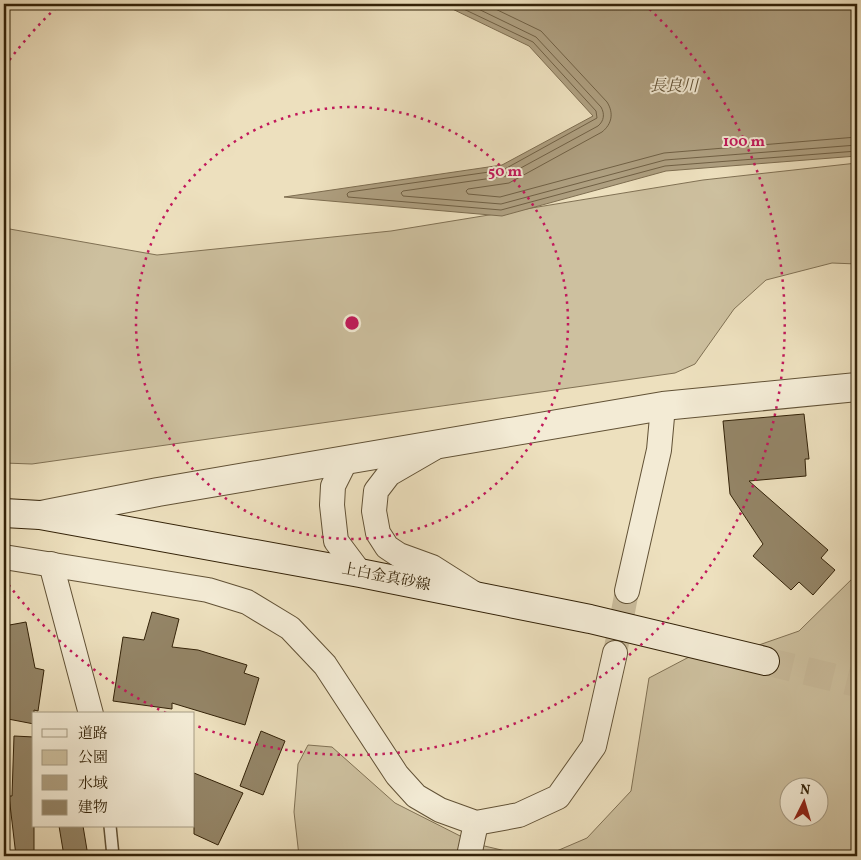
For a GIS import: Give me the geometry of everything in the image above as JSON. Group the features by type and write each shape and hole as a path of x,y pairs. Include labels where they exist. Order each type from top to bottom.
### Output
{"street":[{"path":"40,515 158,492 663,406 857,387"},
{"path":"627,591 659,450 663,406"},
{"path":"440,444 389,474 376,491 374,511 378,533 387,547 393,551 432,567 478,597"},
{"path":"346,460 333,486 332,504 336,541 360,573"},
{"name":"上白金真砂線","path":"4,513 40,515 360,573 590,619 765,661"},
{"path":"4,557 208,590 247,602 290,628 325,666 397,775 416,796 440,810 476,823 519,815 558,797 594,746 615,653"},
{"path":"51,564 90,712"},
{"path":"469,856 476,823"}],"lane":[{"path":"110,828 113,856"}],"green space":[{"path":"857,163 857,264 832,263 766,280 734,309 695,364 675,373 32,464 4,463 4,228 157,255 391,231 703,180"},
{"path":"857,574 857,856 545,856 587,838 631,791 649,678 689,657 736,653 799,631"},
{"path":"308,745 332,747 395,803 476,844 527,856 299,856 294,812 298,764"}],"water":[{"name":"長良川","path":"442,4 857,4 857,156 666,171 502,216 284,197 502,165 593,116 529,46"}],"building":[{"path":"804,414 809,459 805,459 806,476 749,481 828,550 821,558 835,570 813,595 799,582 791,590 753,556 763,544 730,494 723,421"},
{"path":"152,612 179,619 172,647 198,650 247,665 244,673 259,678 245,725 172,703 172,709 113,701 123,637 144,640"},
{"path":"26,622 35,668 44,670 38,711 34,710 32,712 32,724 8,719 9,715 4,714 4,626"},
{"path":"261,731 285,741 263,795 240,786"},
{"path":"14,736 32,737 32,828 34,828 34,856 16,856 9,796 12,796"},
{"path":"195,773 243,793 218,845 194,834"},
{"path":"59,828 83,828 88,856 64,856"}],"tunnel":[{"path":"615,653 627,591"},
{"path":"765,661 857,683"}]}
